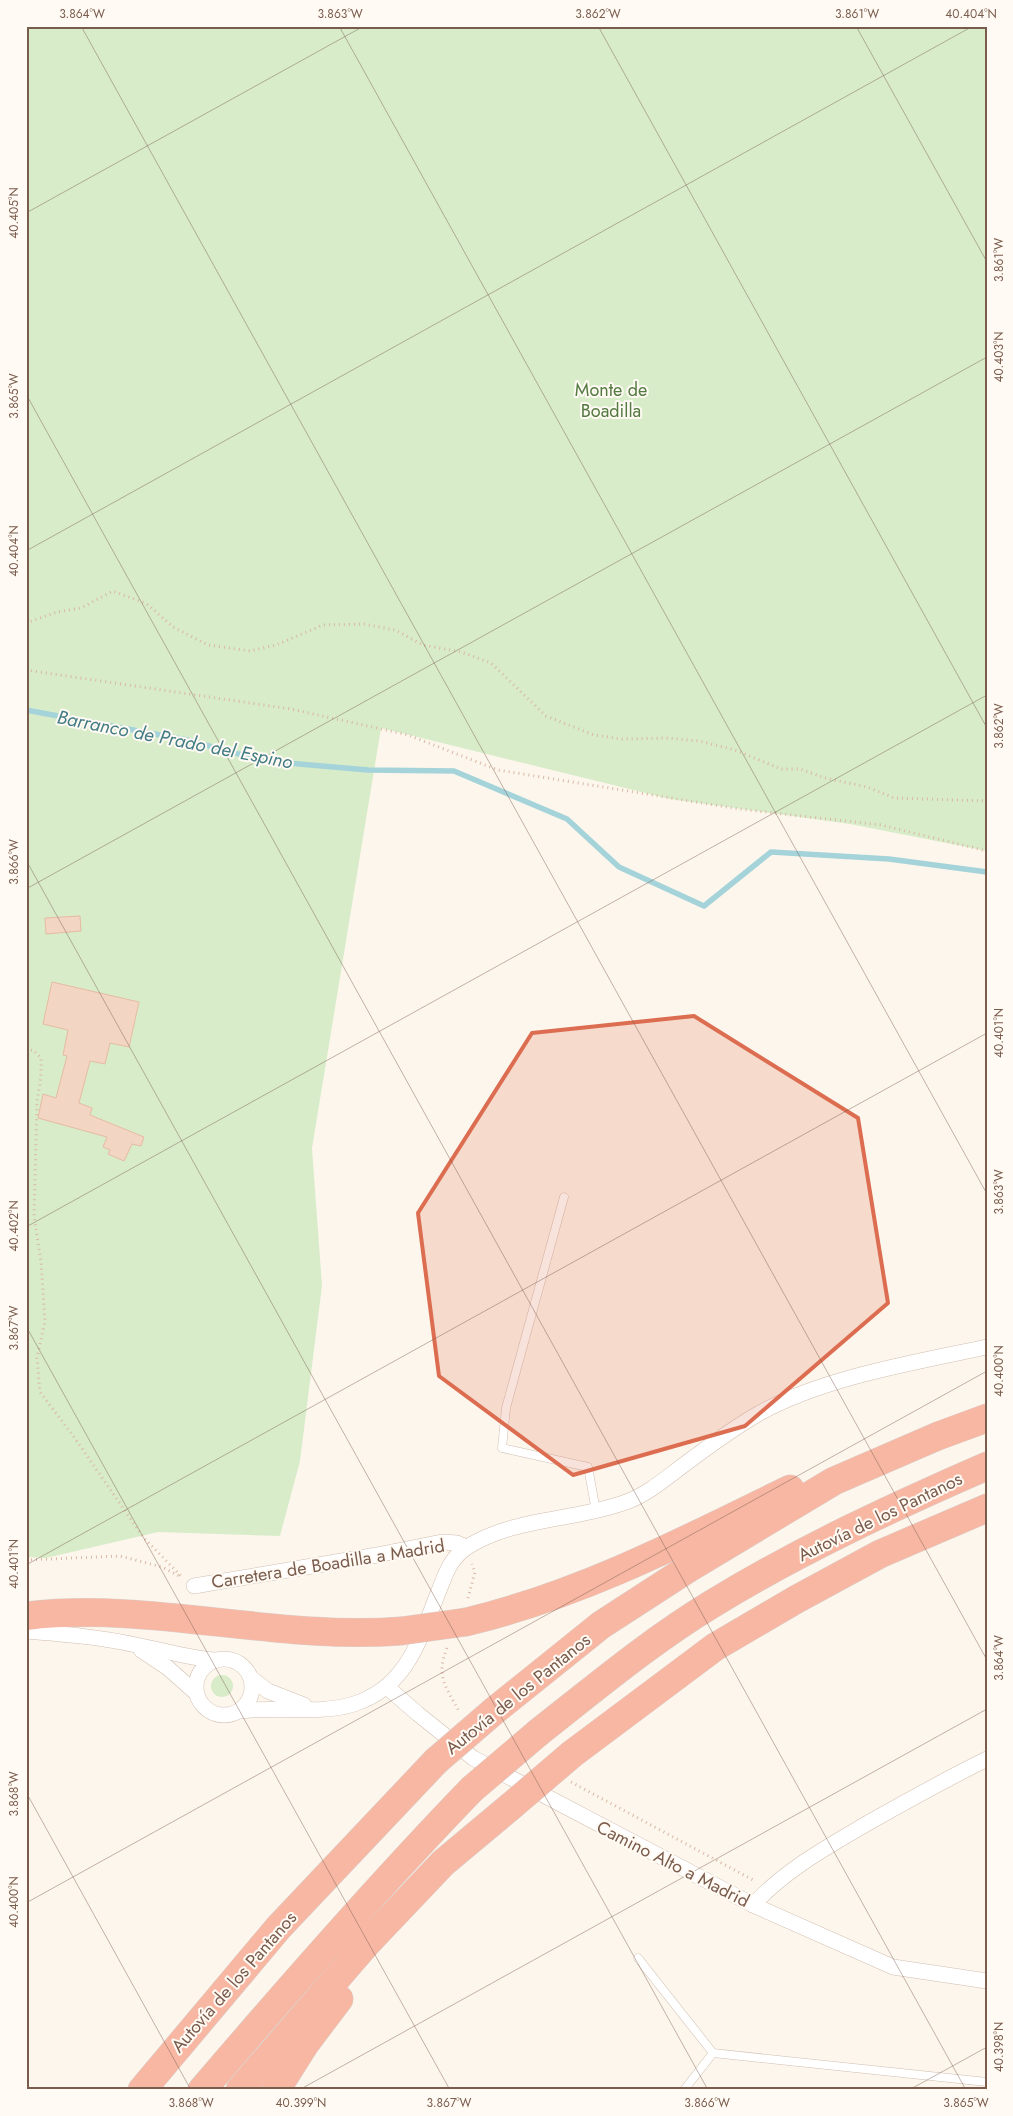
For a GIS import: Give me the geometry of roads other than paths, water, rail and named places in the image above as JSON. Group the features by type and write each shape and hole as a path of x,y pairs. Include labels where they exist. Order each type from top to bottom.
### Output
{"highway":[{"name":"Autovía de los Pantanos","path":"142,2090 279,1928 436,1761 494,1711 601,1625 690,1568 834,1481 938,1436 987,1418"},
{"name":"Autovía de los Pantanos","path":"202,2090 332,1938 395,1868 472,1789 538,1732 643,1651 712,1604 797,1556 902,1503 987,1466"},
{"path":"26,1616 76,1613 118,1614 338,1633 401,1630 466,1622 525,1606 555,1595 637,1561 792,1488 834,1481"},
{"path":"240,2090 381,1928 443,1863 572,1754 715,1647 797,1599 880,1554 979,1516"},
{"path":"276,2090 306,2044 346,1990 510,1807"}],"street":[{"name":"Carretera de Boadilla a Madrid","path":"194,1586 442,1542 457,1543 466,1547 489,1534 516,1526 596,1511 627,1502 647,1492 722,1436 760,1412 808,1392 858,1376 987,1347"},
{"path":"215,1660 208,1664 197,1676 196,1693 199,1702 213,1714 232,1715 240,1711 260,1708 336,1708 369,1698 387,1687 401,1674 413,1654 446,1569 455,1556 466,1547"},
{"path":"26,1631 87,1636 175,1654 215,1660 230,1659 247,1671 251,1678 250,1700 240,1711"},
{"path":"26,1635 49,1633"},
{"path":"126,1643 168,1668 196,1693"},
{"path":"251,1678 268,1691 289,1700 321,1708"},
{"name":"Camino Alto a Madrid","path":"387,1687 473,1758 753,1906 893,1967 987,1981"},
{"path":"753,1906 769,1888 786,1874 835,1842 934,1785 987,1759"}],"lane":[{"path":"564,1197 506,1408 502,1448 588,1467 596,1511"},
{"path":"638,1958 713,2053 987,2082"},
{"path":"684,2090 713,2053"}],"waterway":[{"name":"Barranco de Prado del Espino","path":"26,710 187,740 265,761 368,770 454,771 567,819 619,867 704,906 771,852 889,859 987,872"}],"park label":[{"name":"Monte de Boadilla","path":"611,400"}]}
